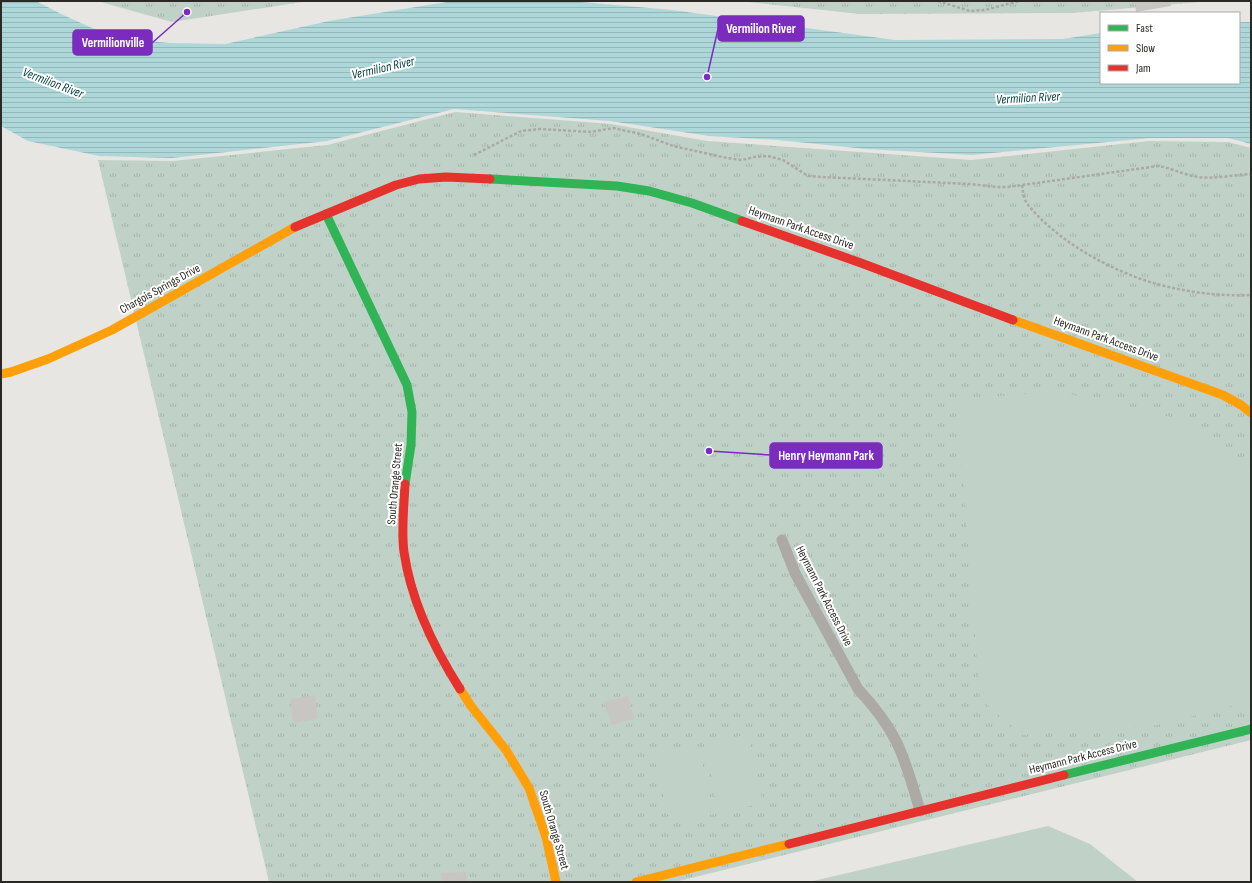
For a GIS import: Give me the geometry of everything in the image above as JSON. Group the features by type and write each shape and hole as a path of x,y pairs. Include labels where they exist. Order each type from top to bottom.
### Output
{"street":[{"name":"Heymann Park Access Drive","path":"326,214 396,185 419,180 446,177 617,186 649,191 692,203 854,260 992,312 1223,395 1241,405 1251,413"},
{"name":"Chargois Springs Drive","path":"1,374 48,359 112,330 289,230 326,214"},
{"name":"South Orange Street","path":"326,214 407,385 412,412 412,445 405,483 403,523 404,552 410,580 424,621 445,665 471,706 506,750 529,788 546,837 556,882"},
{"name":"Heymann Park Access Drive","path":"636,882 1251,729"}],"lane":[{"name":"Heymann Park Access Drive","path":"782,540 795,573 858,689 873,706 895,740 905,761 920,811"}],"path":[{"path":"938,1 970,11 985,10 1019,1"},
{"path":"472,156 521,131 529,129 591,132 613,128 641,134 673,146 727,158 742,160 768,156 783,160 808,176 970,184 996,188 1158,166 1198,177 1251,174"},
{"path":"1022,185 1026,200 1032,210 1046,224 1063,238 1118,269 1138,278 1178,289 1209,293 1251,295"}],"green space":[{"path":"97,1 309,1 172,22"},
{"path":"739,1 1212,1 1073,13 860,14"},
{"path":"455,112 611,124 707,141 971,160 1149,141 1228,142 1251,148 1251,740 675,882 269,882 98,160 173,161 327,145"},
{"path":"1055,391 1180,419 1251,480 1251,701 1158,725 1022,735 980,699 957,400"},
{"path":"748,734 763,803 719,813 704,744"},
{"path":"698,745 714,814 670,824 654,755"},
{"path":"1048,826 1090,844 1138,882 809,882"}],"water":[{"path":"1,1 36,1 112,37 169,43 225,44 329,21 453,1 570,1 672,10 895,40 1063,39 1100,33 1100,84 1240,84 1240,22 1251,22 1251,144 1228,138 1150,138 972,155 866,149 778,140 709,136 610,121 454,109 327,141 172,158 99,156 28,141 1,126"}],"building":[{"path":"1135,1 1170,1 1171,6 1136,12"},
{"path":"315,695 318,719 293,723 290,699"},
{"path":"628,696 634,719 611,725 604,702"},
{"path":"466,872 467,882 442,882 441,873"}],"traffic: fast":[{"path":"490,179 617,186 649,191 692,203 742,221"},
{"path":"326,214 407,385 412,412 411,445 405,484"},
{"path":"1064,775 1251,729"}],"traffic: slow":[{"path":"1,374 48,359 112,330 295,227"},
{"path":"1013,320 1223,395 1241,405 1251,413"},
{"path":"460,689 471,706 506,750 529,788 546,837 556,882"},
{"path":"636,882 789,844"}],"traffic: jam":[{"path":"295,227 396,185 419,179 446,177 490,179"},
{"path":"742,221 861,263 1013,320"},
{"path":"405,484 403,544 407,570 425,624 441,657 460,689"},
{"path":"789,844 1064,775"}],"place":[{"name":"Vermilionville","path":"187,12"},
{"name":"Vermilion River","path":"707,77"},
{"name":"Henry Heymann Park","path":"709,451"}]}
